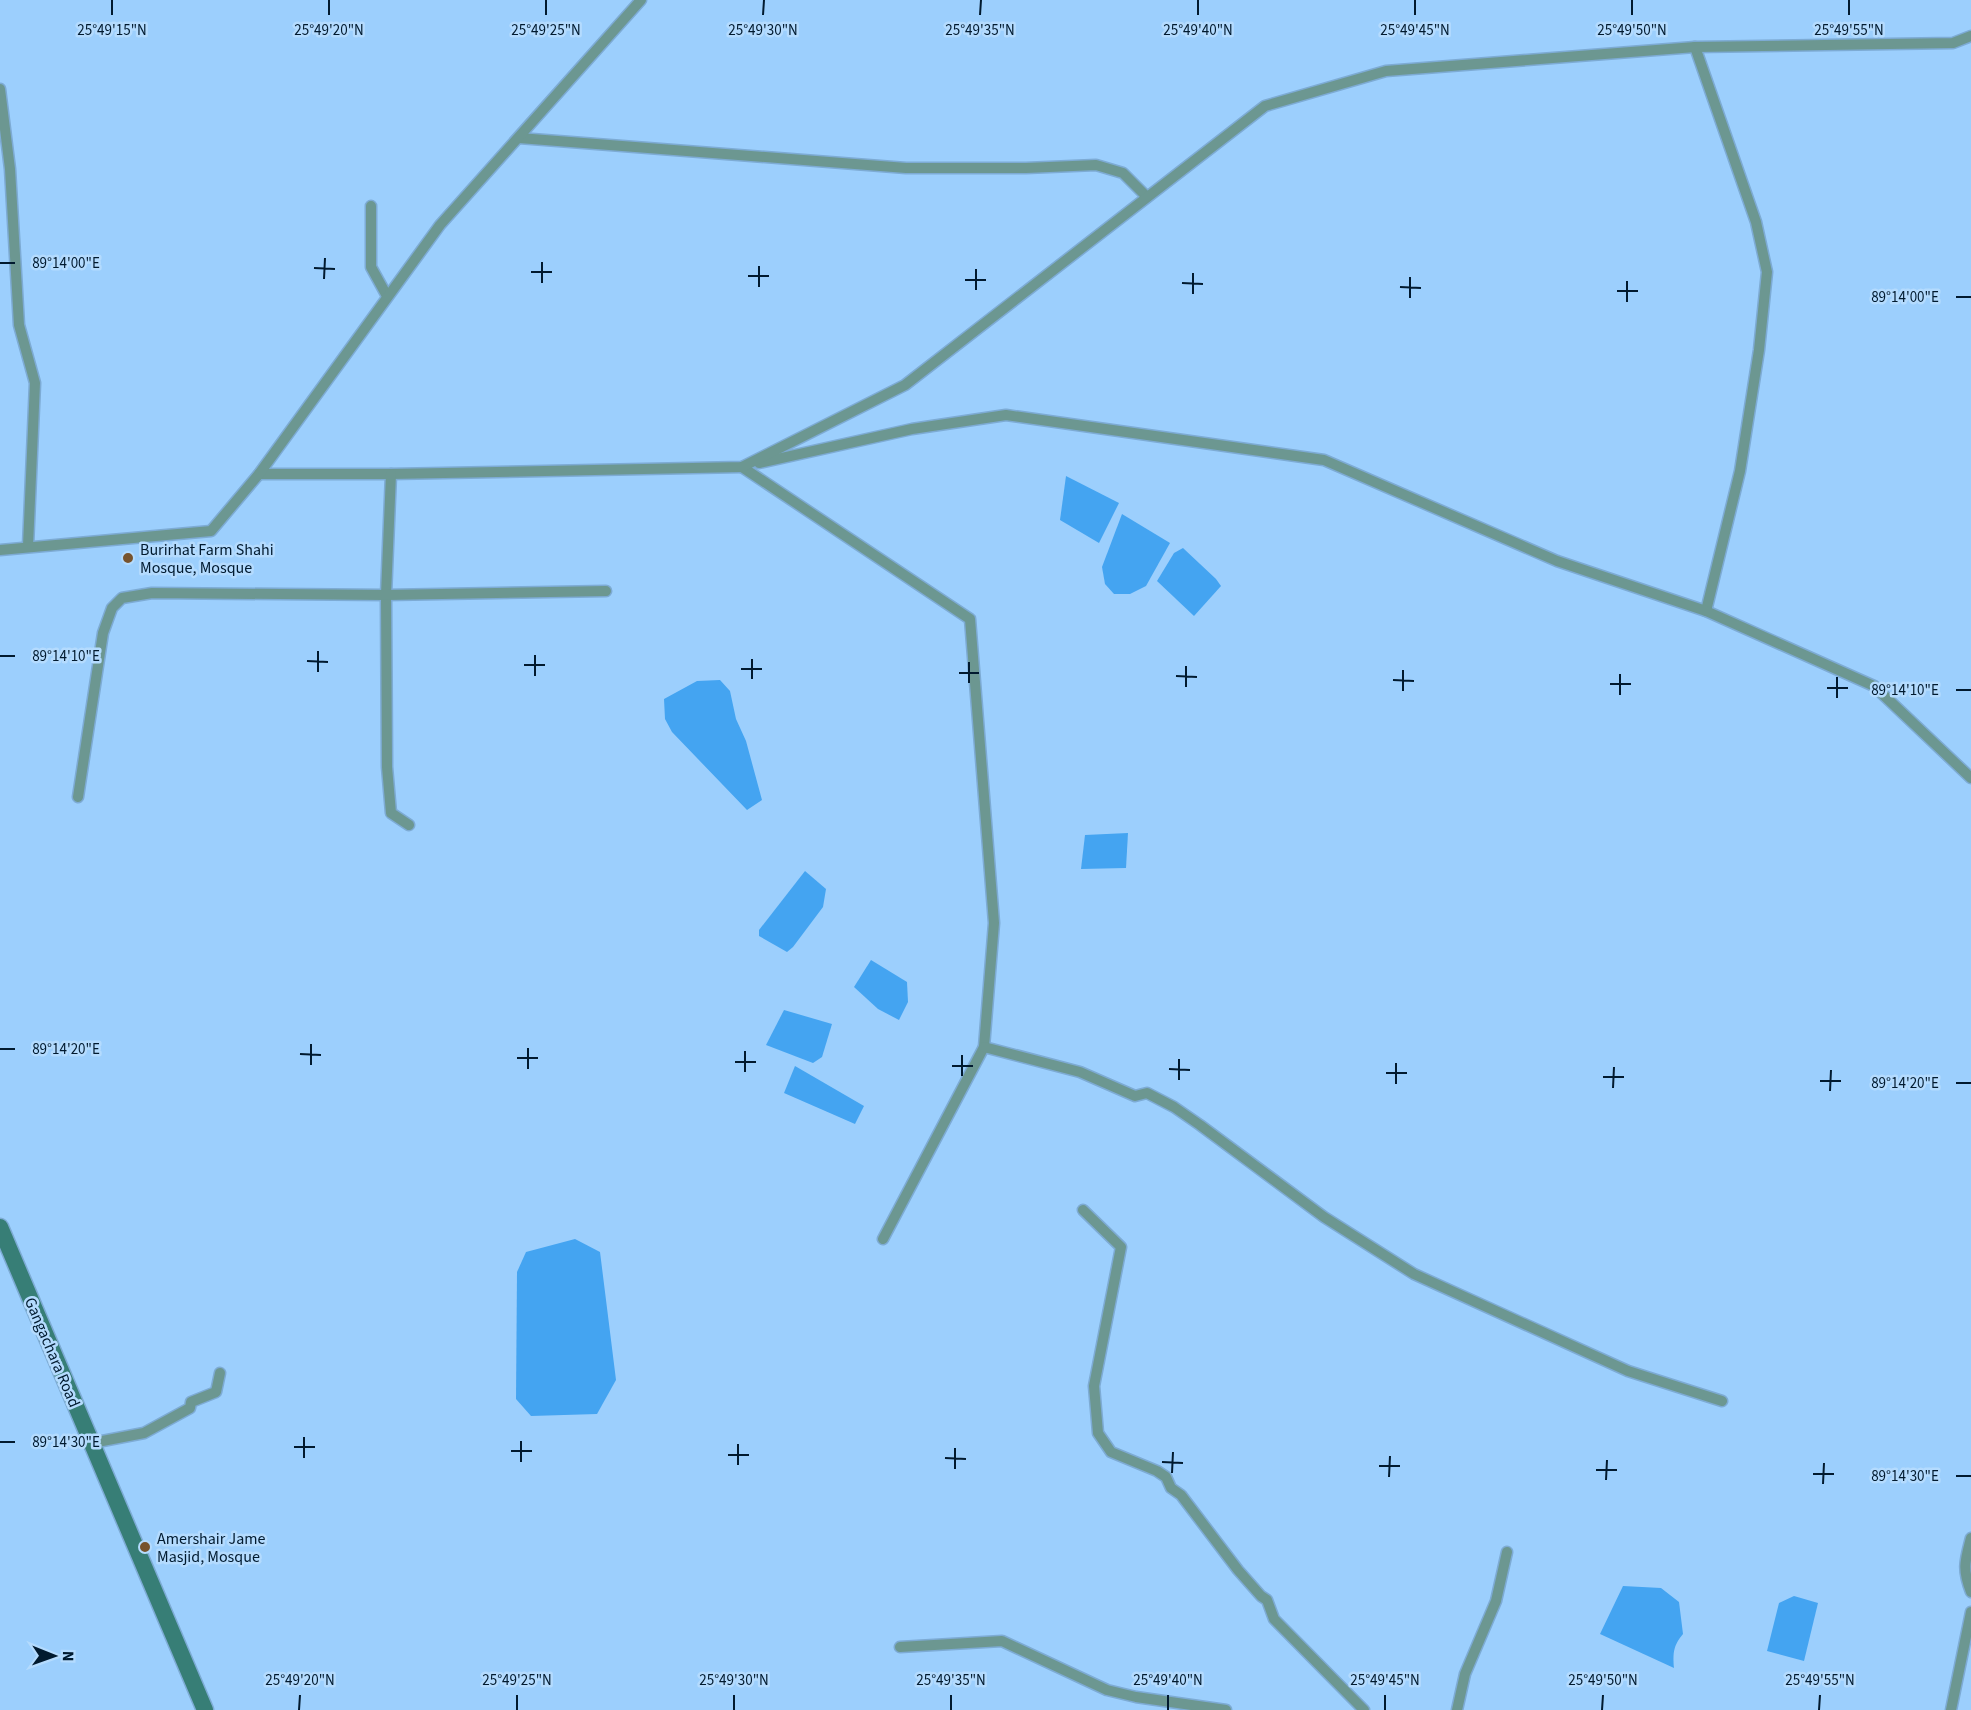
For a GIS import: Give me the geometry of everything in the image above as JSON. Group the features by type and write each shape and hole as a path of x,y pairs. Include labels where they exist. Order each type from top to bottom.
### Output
{"main road":[{"name":"Gangachara Road","path":"0,1227 205,1710"}],"street":[{"path":"0,550 211,531 259,474 440,225 641,0"},
{"path":"742,467 905,385 1265,106 1386,71 1695,47 1953,43 1971,36"},
{"path":"1695,47 1756,222 1767,272 1759,350 1740,471 1706,611"},
{"path":"0,89 10,169 19,325 35,383 28,546"},
{"path":"519,138 906,168 1026,168 1096,165 1122,173 1147,198"},
{"path":"371,206 371,267 387,296"},
{"path":"259,474 391,474 742,467 912,429 1006,415 1324,460 1557,561 1706,611 1874,686 1971,777"},
{"path":"742,467 970,619 994,923 984,1047 883,1239"},
{"path":"391,474 386,595 387,767 391,813 409,825"},
{"path":"78,797 103,633 112,608 122,598 152,593 386,595 606,591"},
{"path":"984,1047 1080,1072 1135,1096 1147,1093 1174,1107 1324,1216 1414,1274 1628,1371 1722,1401"},
{"path":"1083,1210 1121,1247 1094,1386 1098,1433 1111,1452 1166,1477 1171,1488 1181,1495 1238,1570 1267,1600 1274,1619 1364,1710"},
{"path":"92,1443 144,1433 190,1408 190,1402 216,1392 220,1372"},
{"path":"1971,1538 1964,1562 1965,1576 1971,1592"},
{"path":"1457,1710 1466,1674 1496,1601 1507,1552"},
{"path":"1951,1710 1971,1612"},
{"path":"900,1647 1002,1641 1107,1690 1136,1697 1226,1710"}],"water":[{"path":"1066,476 1119,503 1099,543 1060,520"},
{"path":"1122,514 1170,543 1146,586 1130,594 1114,594 1105,584 1102,567"},
{"path":"1183,548 1221,586 1194,616 1157,581 1174,553"},
{"path":"720,680 730,691 736,719 746,741 762,800 747,810 672,732 665,719 664,699 697,681"},
{"path":"1128,833 1126,868 1081,869 1085,835"},
{"path":"805,871 826,889 823,907 787,952 759,936 759,930"},
{"path":"871,960 907,982 908,1002 899,1020 878,1009 854,987"},
{"path":"784,1010 832,1024 822,1057 813,1063 766,1045"},
{"path":"795,1066 864,1106 855,1124 784,1093"},
{"path":"575,1239 600,1252 616,1380 597,1414 531,1416 516,1399 517,1272 526,1252"},
{"path":"1623,1586 1661,1588 1679,1602 1683,1634 1674,1650 1674,1668 1600,1634"},
{"path":"1794,1596 1818,1603 1804,1661 1767,1651 1779,1603"}],"place":[{"name":"Burirhat Farm Shahi Mosque, Mosque","path":"128,558"},
{"name":"Amershair Jame Masjid, Mosque","path":"145,1547"}]}
